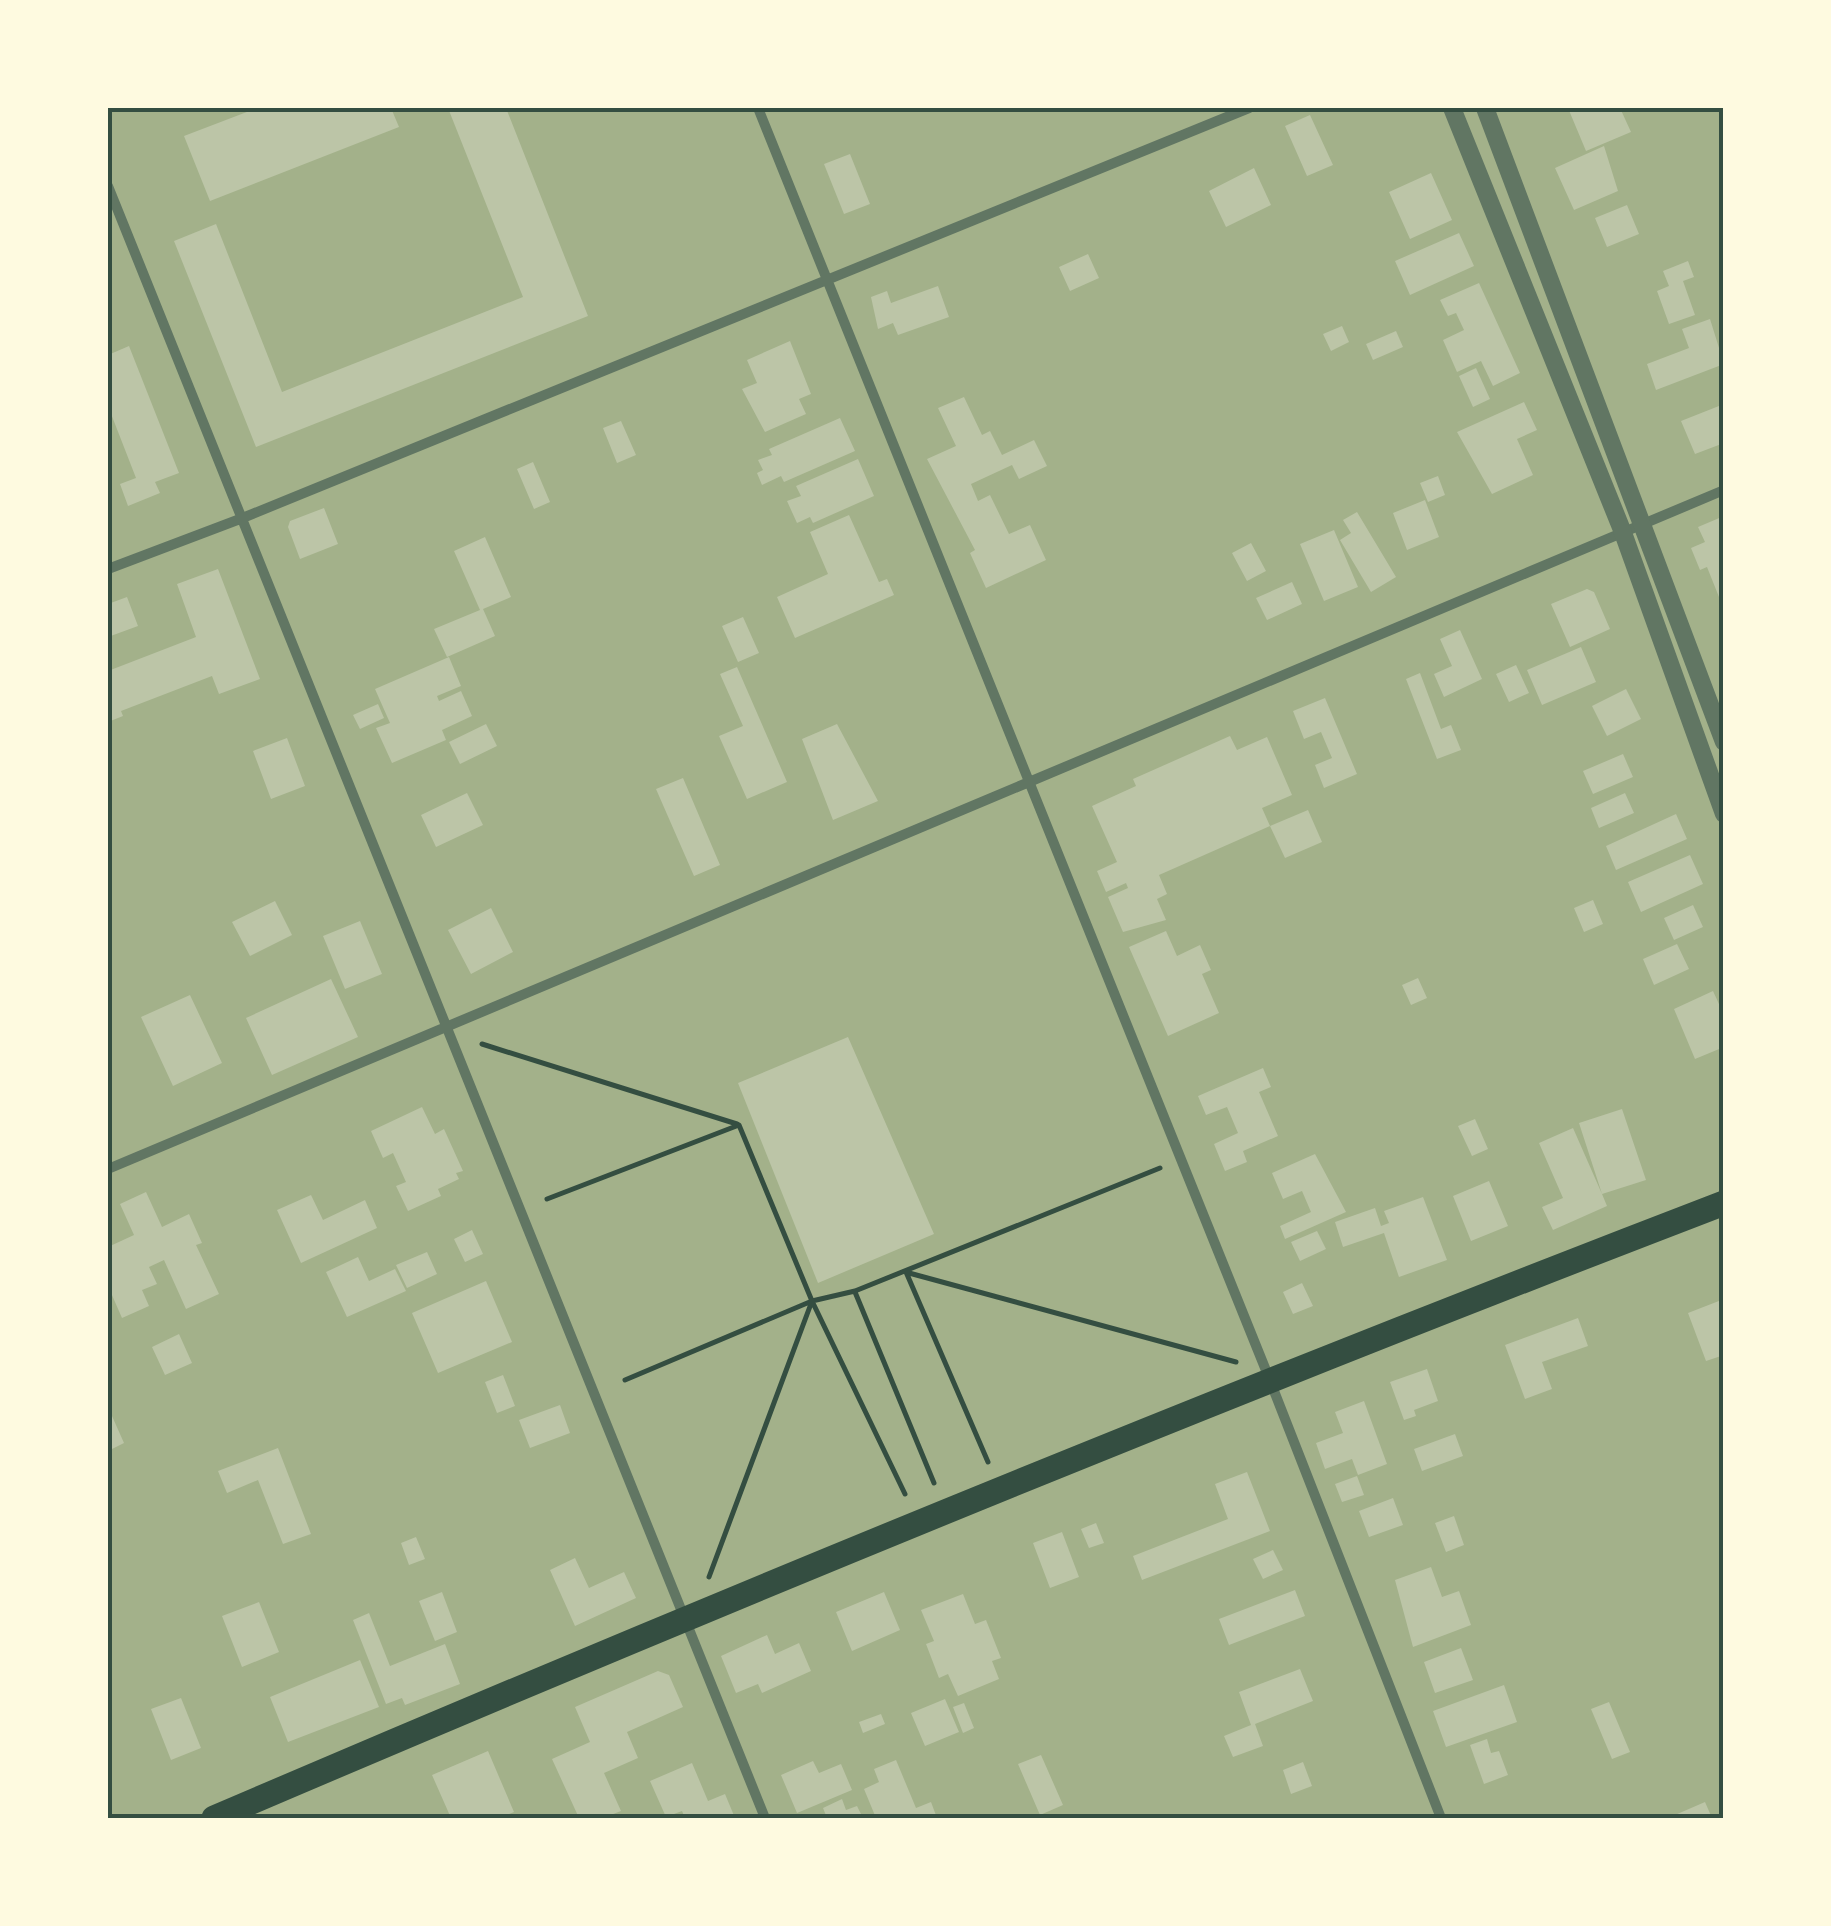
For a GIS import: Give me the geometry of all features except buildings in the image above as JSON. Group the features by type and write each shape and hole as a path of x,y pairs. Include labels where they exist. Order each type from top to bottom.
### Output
{"main road":[{"path":"214,1818 686,1616 1270,1378 1724,1203"}],"street":[{"path":"758,108 1270,1378 1440,1818"},
{"path":"108,569 240,520 826,276 1248,108"},
{"path":"1452,108 1622,530 1724,814"},
{"path":"1485,108 1724,742"},
{"path":"108,186 766,1818"},
{"path":"108,1169 1031,785 1622,530 1724,490"}],"path":[{"path":"482,1044 739,1125 812,1301 905,1494"},
{"path":"547,1198 739,1125"},
{"path":"624,1380 812,1301 855,1292 1160,1168"},
{"path":"906,1272 1236,1362"},
{"path":"906,1272 988,1462"},
{"path":"855,1292 934,1483"},
{"path":"710,1577 812,1301"}],"shaded area":[{"path":"108,108 1723,108 1723,1818 108,1818"}]}
